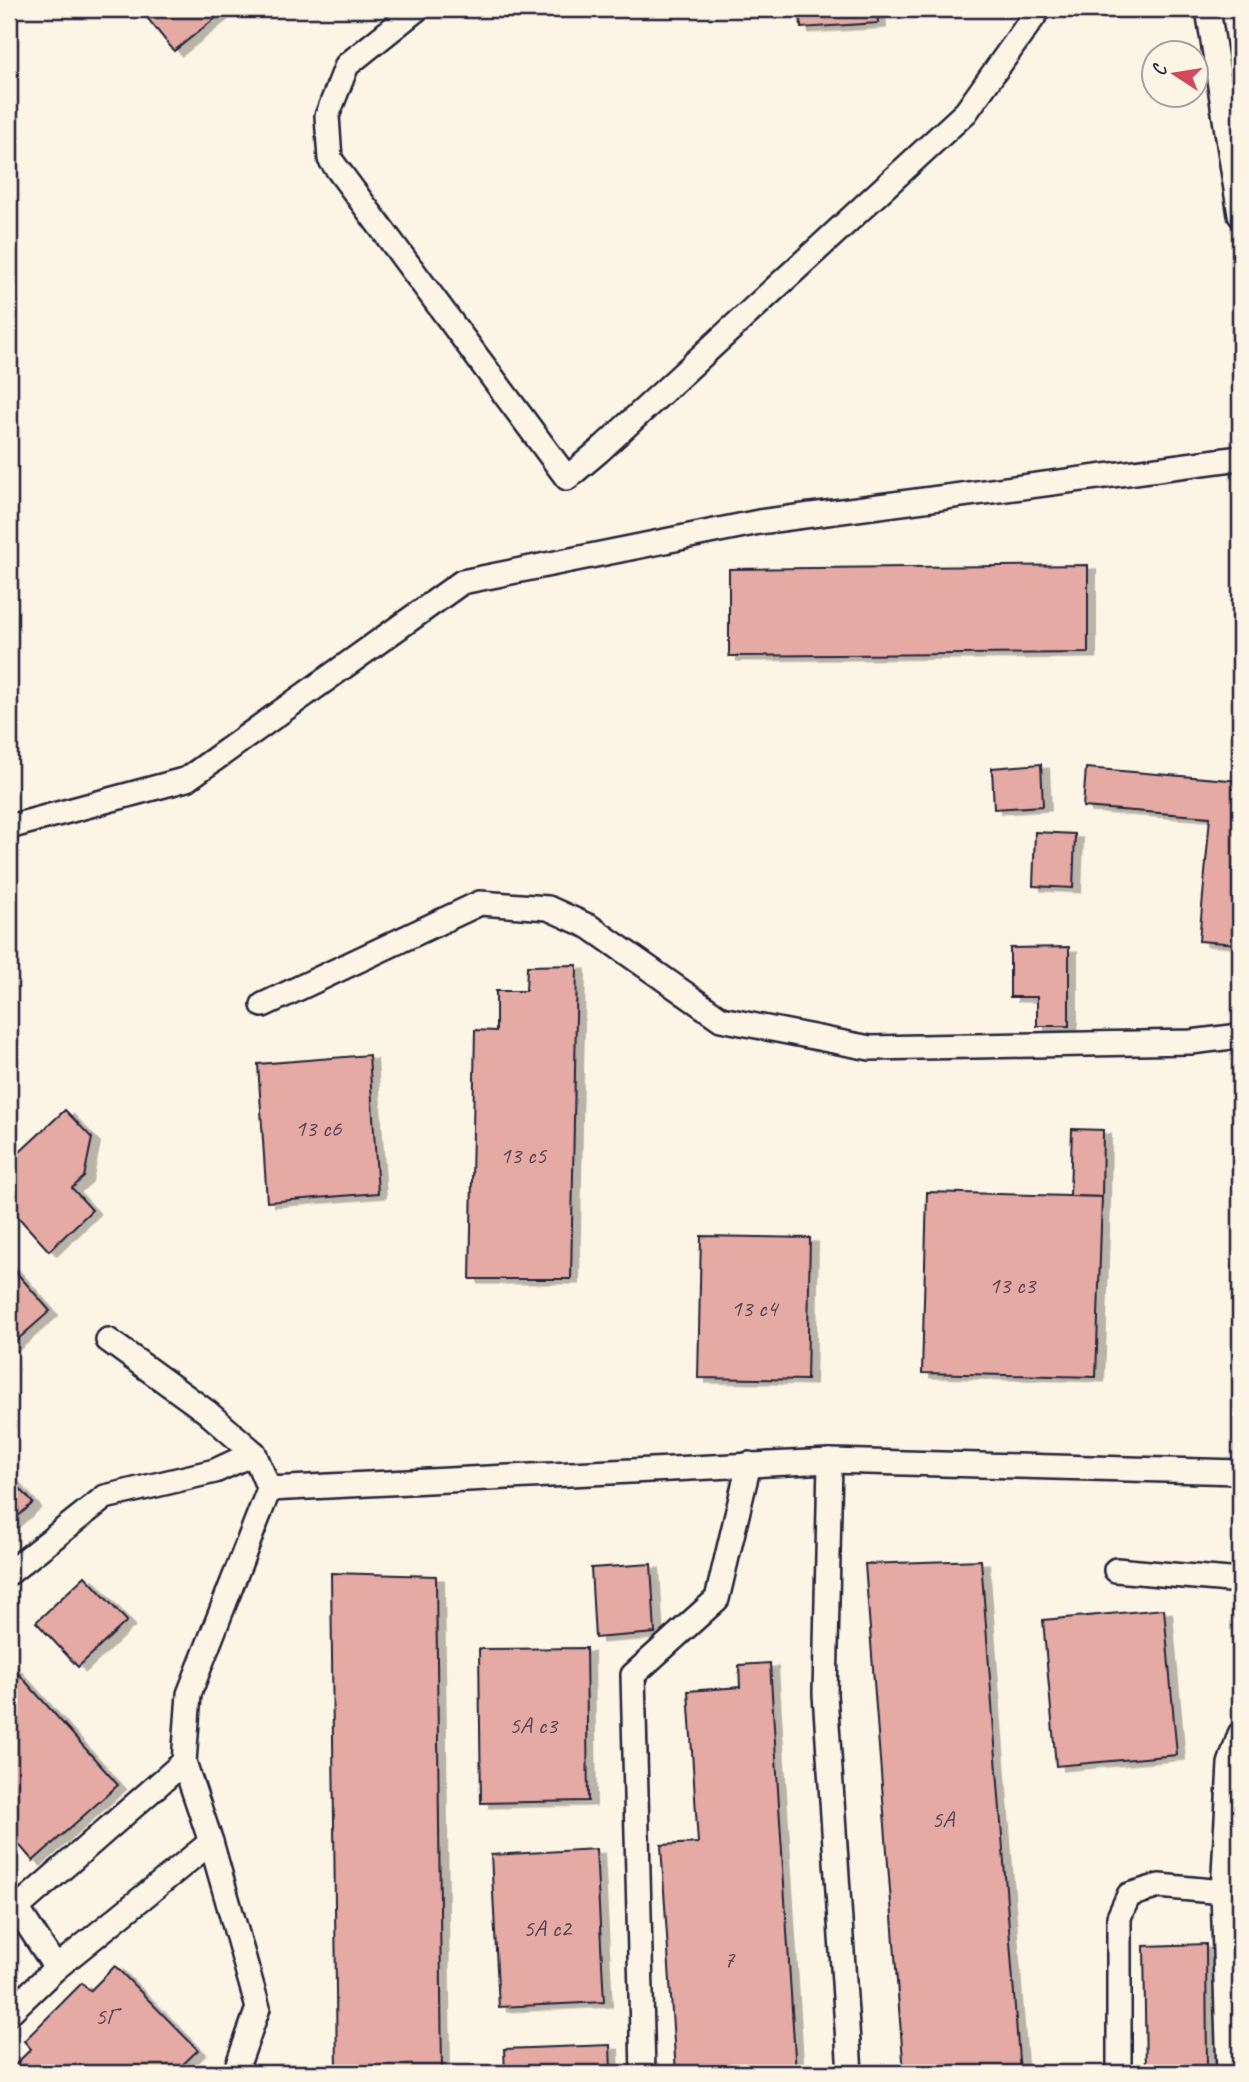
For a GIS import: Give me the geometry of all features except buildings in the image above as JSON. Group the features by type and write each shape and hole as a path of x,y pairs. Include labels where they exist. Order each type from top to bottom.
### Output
{"lane":[{"path":"418,9 347,65 327,117 330,159 567,478 966,111 1040,9"},
{"path":"1208,9 1240,215"},
{"path":"9,827 187,779 462,582 759,522 1240,458"},
{"path":"263,1005 480,903 548,908 590,927 721,1019 870,1048 1191,1042 1240,1036"},
{"path":"108,1339 207,1412 254,1453 269,1489 189,1694 184,1762 211,1842 258,2008 235,2073"},
{"path":"9,1573 105,1497 215,1471 254,1453"},
{"path":"269,1489 830,1461 1240,1472"},
{"path":"830,1461 825,1694 850,2073"},
{"path":"643,2073 633,1675 717,1600 749,1464"},
{"path":"1116,1570 1240,1581"},
{"path":"1228,2073 1223,1892 1230,1764 1240,1734"},
{"path":"56,1968 13,1904 184,1762"},
{"path":"9,2013 56,1968 211,1842"},
{"path":"1119,2073 1119,1917 1129,1895 1159,1886 1223,1892"}]}
